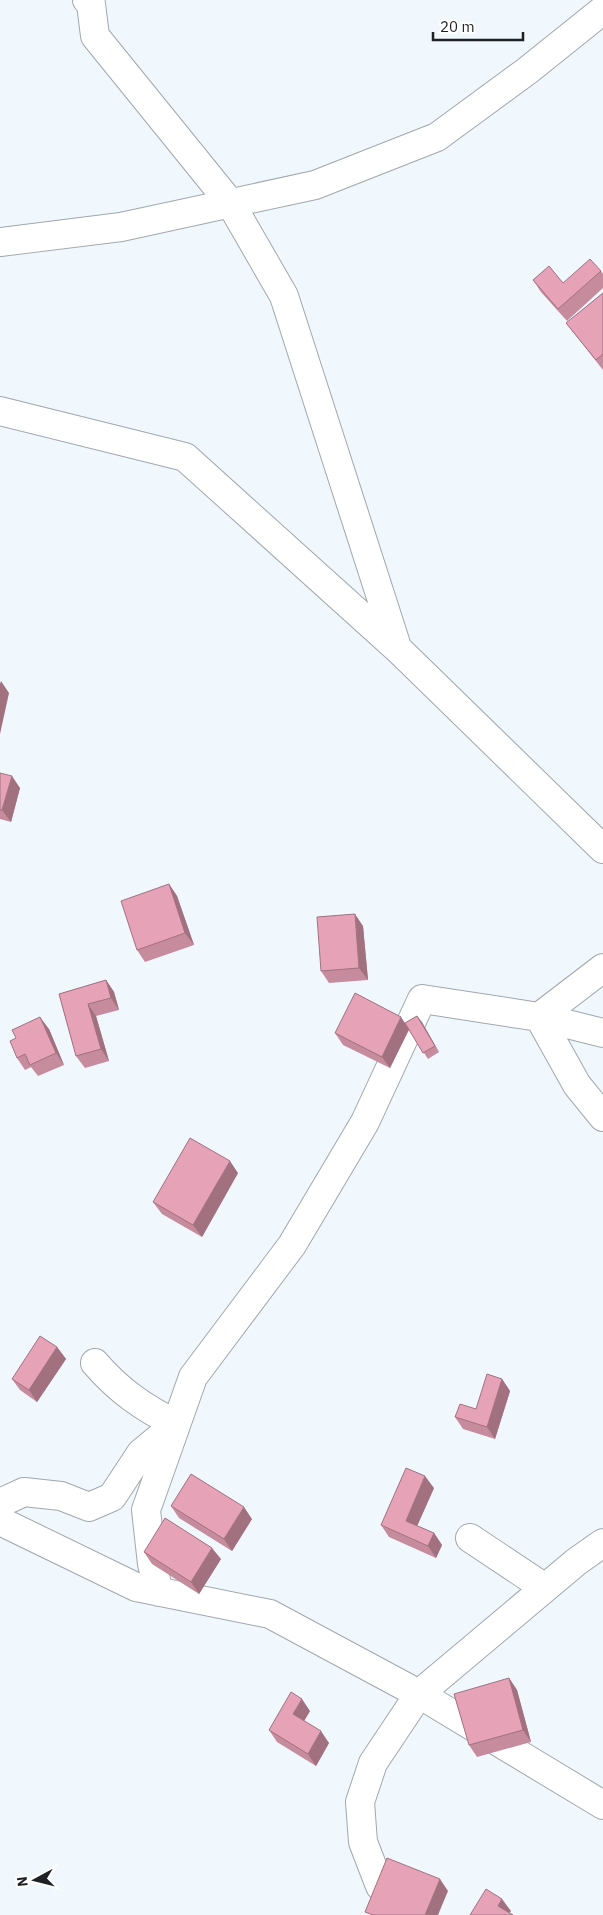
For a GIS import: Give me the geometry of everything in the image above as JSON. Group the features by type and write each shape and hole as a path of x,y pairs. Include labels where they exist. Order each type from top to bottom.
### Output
{"street":[{"path":"87,0 91,4 96,36 231,204 284,296 398,648"},
{"path":"0,242 121,227 315,185 437,137 527,71 603,10"},
{"path":"0,411 185,457 398,648 603,850"},
{"path":"539,1017 603,968"},
{"path":"160,1592 152,1564 146,1510 193,1377 292,1245 366,1122 422,1000 539,1017 603,1033"},
{"path":"539,1017 577,1085 603,1118"},
{"path":"95,1363 108,1378 144,1408 176,1424"},
{"path":"0,1503 24,1492 61,1496 89,1507 112,1497 141,1453 176,1424"},
{"path":"0,1522 136,1587 270,1614 419,1694 603,1805"},
{"path":"470,1538 545,1588"},
{"path":"380,1886 364,1842 360,1802 373,1763 419,1694 545,1588 603,1543"}],"building":[{"path":"590,259 601,271 558,309 533,280 549,266 563,283"},
{"path":"603,293 603,354 596,360 566,323"},
{"path":"0,773 12,776 2,810 0,810"},
{"path":"169,884 185,933 137,950 121,901"},
{"path":"355,914 359,968 321,971 317,917"},
{"path":"106,980 111,998 88,1004 101,1049 76,1056 59,994"},
{"path":"355,993 401,1017 382,1057 335,1033"},
{"path":"417,1016 435,1046 423,1053 405,1023"},
{"path":"40,1017 56,1053 30,1065 25,1054 17,1058 10,1041 16,1038 12,1030"},
{"path":"190,1138 230,1161 193,1225 153,1202"},
{"path":"40,1336 57,1347 29,1390 12,1379"},
{"path":"487,1374 502,1379 487,1427 455,1417 460,1404 476,1409"},
{"path":"406,1468 425,1476 406,1521 434,1533 428,1546 381,1525"},
{"path":"191,1474 244,1507 224,1539 171,1506"},
{"path":"165,1518 212,1548 191,1582 144,1552"},
{"path":"509,1678 523,1730 469,1745 454,1694"},
{"path":"291,1692 302,1699 293,1714 321,1731 308,1754 269,1730"},
{"path":"387,1858 440,1879 425,1915 373,1915 365,1912"},
{"path":"486,1889 502,1899 498,1906 513,1915 470,1915"}]}
